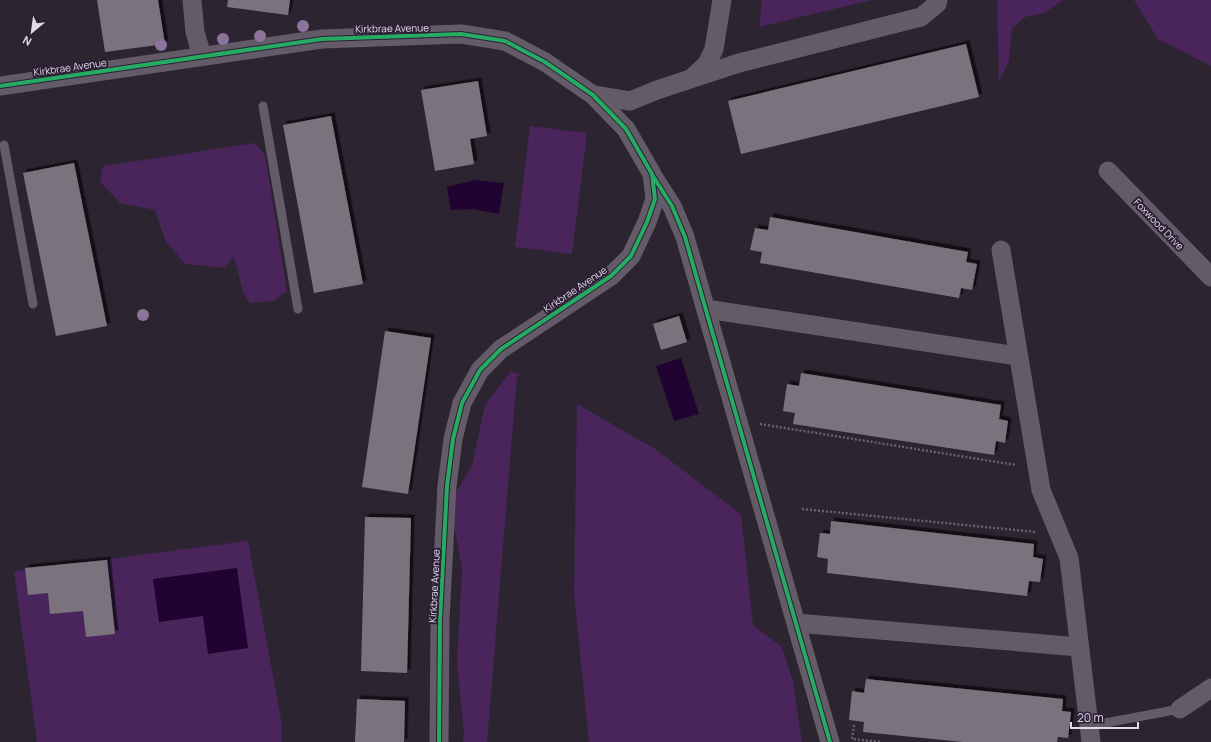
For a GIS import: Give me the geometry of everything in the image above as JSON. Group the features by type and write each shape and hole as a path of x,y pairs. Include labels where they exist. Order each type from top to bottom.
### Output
{"street":[{"path":"192,0 195,32 202,56"},
{"path":"692,79 707,64 714,49 722,0"},
{"path":"593,95 630,101 739,63 921,17 937,4 938,0"},
{"name":"Kirkbrae Avenue","path":"0,86 343,37 461,34 505,41 545,62 593,95 626,129 652,174 655,199 647,222 631,256 611,276 500,349 480,370 462,403 454,439 447,486 440,620 439,742"},
{"name":"Foxwood Drive","path":"1108,171 1211,277"},
{"path":"652,174 672,206 685,236 830,742"},
{"path":"1001,250 1040,490 1069,558 1090,734"},
{"path":"706,309 1018,356"},
{"path":"796,624 1079,647"},
{"path":"1180,708 1211,688"}],"lane":[{"path":"263,106 298,309"},
{"path":"4,145 32,304"},
{"path":"1090,734 1180,708"}],"path":[{"path":"737,421 1037,468"},
{"path":"802,509 1037,532"},
{"path":"854,725 852,739 881,742"}],"shaded area":[{"path":"762,0 872,0 759,27"},
{"path":"997,0 1062,0 1045,13 1025,17 1012,28 1009,61 999,81"},
{"path":"1134,0 1211,0 1211,66 1158,39"},
{"path":"530,126 587,133 572,254 515,247"},
{"path":"255,143 265,155 287,291 274,301 250,303 243,292 234,256 225,268 185,264 165,240 155,210 120,203 100,182 103,166"},
{"path":"475,180 504,183 499,214 473,209 451,210 447,187"},
{"path":"681,358 699,414 674,421 656,366"},
{"path":"511,371 520,375 517,377 487,742 463,742 464,734 457,664 462,569 450,504 472,465 485,405"},
{"path":"577,404 655,449 741,514 753,625 782,647 793,682 802,742 589,742 574,594"},
{"path":"248,541 281,719 281,742 37,742 14,571"},
{"path":"237,568 248,648 208,654 203,616 159,622 153,579"}],"building":[{"path":"97,0 158,0 165,44 105,52"},
{"path":"228,0 290,0 288,15 227,7"},
{"path":"966,44 979,97 741,154 728,101"},
{"path":"478,81 487,136 470,139 474,164 435,171 421,90"},
{"path":"331,116 363,284 314,293 283,125"},
{"path":"74,163 107,326 56,336 23,173"},
{"path":"770,217 968,252 966,262 977,264 972,290 961,288 959,298 760,263 762,252 750,250 755,228 768,230"},
{"path":"679,316 687,342 661,350 653,324"},
{"path":"385,331 431,338 408,494 362,487"},
{"path":"801,373 1001,405 999,419 1008,421 1005,443 996,441 994,455 793,424 795,413 783,411 787,384 799,386"},
{"path":"365,517 411,518 407,673 361,671"},
{"path":"831,521 1034,544 1033,557 1043,559 1040,582 1029,581 1027,596 827,573 828,559 817,557 820,533 830,534"},
{"path":"107,560 115,634 86,637 83,611 50,614 48,593 28,595 25,568"},
{"path":"866,679 1063,699 1062,711 1071,712 1068,738 1058,737 1057,742 963,742 863,732 864,722 849,720 852,691 864,693"},
{"path":"357,699 405,701 404,742 355,742"}],"cycle path":[{"path":"0,86 322,39 461,34 505,41 545,62 593,95 626,129 652,174 655,199 647,222 631,256 611,276 501,349 480,370 462,403 453,439 447,486 440,620 439,742"},
{"path":"653,176 672,206 685,237 830,742"}]}
